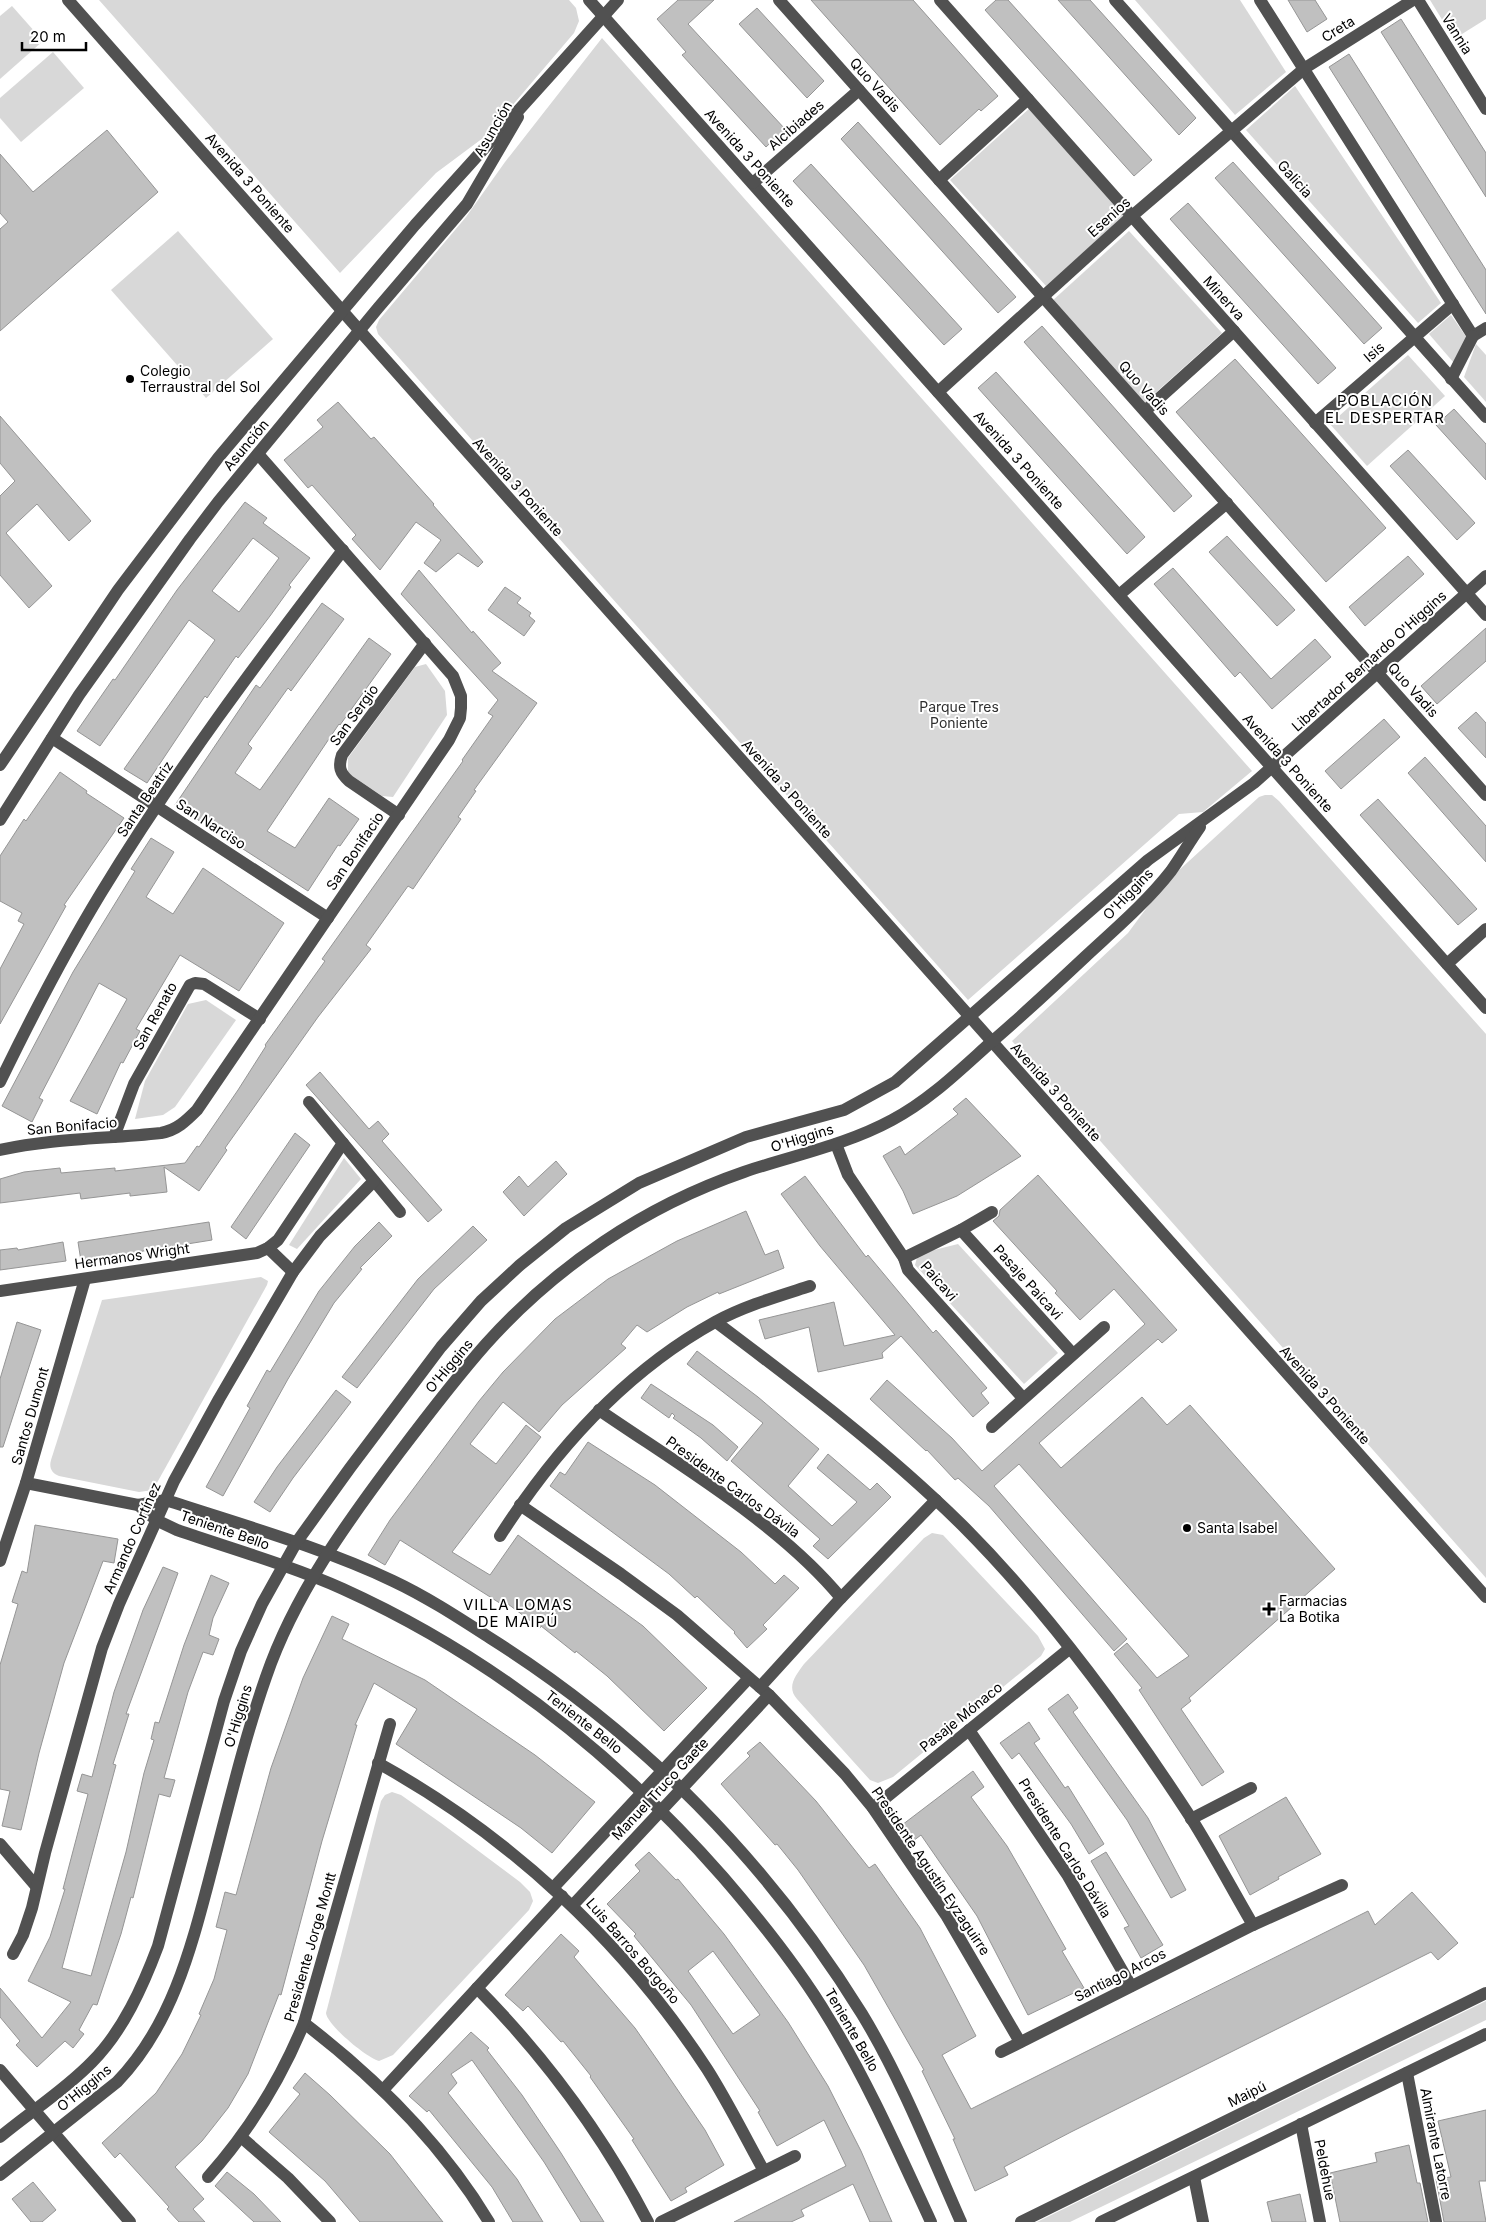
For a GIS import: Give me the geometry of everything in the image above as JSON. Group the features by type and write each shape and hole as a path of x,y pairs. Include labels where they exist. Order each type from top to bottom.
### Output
{"street":[{"name":"Avenida 3 Poniente","path":"68,0 341,310 1486,1596"},
{"name":"Avenida 3 Poniente","path":"589,0 1486,1008"},
{"name":"Asunción","path":"0,765 88,632 230,443 460,172 528,100 602,14 618,0"},
{"name":"Quo Vadis","path":"779,0 1486,795"},
{"name":"Galicia","path":"1115,0 1486,417"},
{"path":"1260,0 1305,68 1473,336"},
{"name":"Creta","path":"1305,68 1413,0"},
{"name":"Vannia","path":"1418,0 1486,109"},
{"name":"Minerva","path":"946,2 1028,99 1486,615"},
{"name":"Esenios","path":"938,392 1132,216 1305,68"},
{"name":"Alcibiades","path":"753,184 859,90"},
{"path":"939,180 1028,99"},
{"name":"Asunción","path":"0,820 128,624 218,502 468,204 528,100"},
{"name":"Isis","path":"1315,423 1453,304"},
{"path":"1452,378 1473,336 1486,328"},
{"path":"1145,412 1234,331"},
{"name":"San Bonifacio","path":"0,1150 27,1144 162,1134 171,1131 188,1120 260,1019 399,814 449,740 460,718 461,696 458,685 446,666 258,454"},
{"path":"1119,595 1227,503"},
{"name":"Santa Beatriz","path":"0,1082 44,994 101,893 157,807 260,659 343,550"},
{"name":"Libertador Bernardo O'Higgins","path":"1272,768 1486,576"},
{"name":"San Sergio","path":"399,814 349,781 342,775 339,763 342,755 425,643"},
{"name":"San Narciso","path":"52,738 328,918"},
{"name":"O'Higgins","path":"0,2137 77,2076 99,2054 123,2019 149,1970 166,1920 232,1675 250,1630 282,1566 296,1543 441,1347 501,1282 558,1234 614,1198 695,1158 746,1137 824,1117 862,1103 901,1078 1148,860 1203,822 1272,768"},
{"name":"O'Higgins","path":"0,2176 102,2095 132,2066 154,2034 173,1998 205,1896 237,1771 266,1676 291,1618 328,1554 366,1497 460,1375 516,1313 544,1286 621,1230 680,1197 746,1171 836,1144 870,1131 910,1110 992,1042 1126,920 1170,871 1203,822"},
{"path":"1447,964 1486,929"},
{"name":"San Renato","path":"114,1137 134,1084 190,985 195,983 204,984 260,1019"},
{"path":"309,1102 400,1212"},
{"path":"293,1272 268,1248 284,1232 343,1143"},
{"name":"Paicavi","path":"836,1144 848,1175 904,1258 908,1270 1023,1398"},
{"name":"Armando Cortínez","path":"12,1954 23,1935 102,1648 156,1520 219,1398 293,1272 320,1236 374,1181"},
{"path":"904,1258 961,1230 992,1212"},
{"name":"Pasaje Paicavi","path":"961,1230 1073,1354"},
{"name":"Hermanos Wright","path":"0,1291 257,1253 268,1248"},
{"name":"Santos Dumont","path":"0,1561 26,1483 85,1279"},
{"path":"500,1536 520,1505 599,1410 634,1376 664,1354 716,1322 779,1296 810,1286"},
{"path":"716,1322 844,1419 936,1500 1003,1570 1069,1649 1124,1722 1192,1820 1252,1925"},
{"path":"992,1427 1104,1327"},
{"name":"Presidente Carlos Dávila","path":"599,1410 776,1535 818,1572 841,1598"},
{"name":"Teniente Bello","path":"26,1483 138,1505 156,1520 177,1530 314,1577 440,1640 505,1681 580,1736 662,1809 737,1893 813,1992 860,2072 931,2222"},
{"path":"138,1505 166,1500"},
{"name":"Teniente Bello","path":"166,1500 328,1554 393,1582 455,1616 516,1654 597,1712 663,1770 707,1812 785,1906 827,1962 862,2015 891,2067 961,2222"},
{"name":"Manuel Truco Gaete","path":"573,1905 682,1788 841,1598 936,1500"},
{"name":"Presidente Agustín Eyzaguirre","path":"520,1505 677,1615 765,1691 845,1774 873,1808 946,1915 1020,2042"},
{"name":"Pasaje Mónaco","path":"873,1808 1069,1649"},
{"name":"Manuel Truco Gaete","path":"383,2090 477,1988 643,1792 749,1678"},
{"name":"Presidente Jorge Montt","path":"208,2177 241,2137 280,2073 304,2023 321,1970 390,1724"},
{"name":"Presidente Carlos Dávila","path":"969,1730 1068,1876 1131,1986"},
{"name":"Luis Barros Borgoño","path":"378,1763 442,1801 558,1892 603,1936 661,2004 707,2070 764,2171"},
{"path":"1192,1820 1251,1788"},
{"path":"0,1844 36,1886"},
{"name":"Santiago Arcos","path":"1001,2052 1252,1925 1342,1885"},
{"path":"477,1988 522,2036 575,2101 612,2158 648,2222"},
{"name":"Maipú","path":"1021,2222 1486,1993"},
{"path":"304,2023 383,2090 449,2164 489,2222"},
{"path":"1101,2222 1486,2034"},
{"path":"0,2070 130,2222"},
{"name":"Almirante Latorre","path":"1406,2073 1436,2222"},
{"name":"Peldehue","path":"1301,2124 1320,2222"},
{"path":"241,2137 288,2178 330,2222"},
{"path":"661,2222 795,2156"},
{"path":"1194,2177 1203,2222"}],"green space":[{"path":"99,0 569,0 576,8 579,21 574,33 483,138 436,173 340,273"},
{"path":"1135,0 1240,0 1286,72 1235,115"},
{"path":"1430,0 1486,0 1486,19 1454,39"},
{"path":"12,6 43,41 0,79 0,16"},
{"name":"Parque Tres Poniente","path":"602,38 1252,771 1203,812 1179,814 968,1000 378,334 376,327 379,320 466,217 505,162"},
{"path":"53,52 84,88 21,142 0,118 0,98"},
{"path":"1295,86 1441,303 1418,323 1246,130"},
{"path":"1031,107 1127,213 1046,286 950,180"},
{"path":"178,231 273,339 206,398 111,290"},
{"path":"1129,231 1222,333 1143,404 1051,302"},
{"path":"1451,315 1467,338 1454,363 1429,334"},
{"path":"1476,344 1486,355 1486,402 1464,377"},
{"path":"1408,355 1445,396 1367,466 1330,424"},
{"path":"426,664 445,691 447,715 393,797 382,796 348,773 348,758 415,667"},
{"path":"1272,795 1279,801 1486,1034 1486,1578 1012,1041 1128,933 1165,883 1259,797"},
{"path":"206,1000 236,1020 175,1107 163,1115 135,1119 145,1081 188,1004"},
{"path":"344,1158 361,1179 297,1249 289,1245"},
{"path":"958,1244 1058,1353 1024,1384 915,1265 918,1254"},
{"path":"261,1277 268,1281 267,1285 153,1490 139,1492 59,1476 52,1471 51,1460 102,1300"},
{"path":"932,1533 943,1535 1038,1636 1045,1649 1041,1656 893,1777 878,1783 870,1780 797,1699 792,1690 793,1681 804,1664 924,1538"},
{"path":"392,1792 401,1795 441,1823 520,1882 530,1892 533,1901 529,1910 393,2055 379,2061 366,2054 340,2033 326,2013 381,1801 385,1795"},
{"path":"1486,2001 1486,2020 1070,2222 1037,2222"}],"building":[{"path":"678,0 714,0 688,24 785,129 766,147 682,55 686,52 657,19"},
{"path":"811,0 913,0 998,96 981,111 979,109 940,145"},
{"path":"996,0 1008,0 1152,160 1134,176 985,10"},
{"path":"1058,0 1090,0 1196,118 1179,135"},
{"path":"1288,0 1315,0 1327,19 1307,32"},
{"path":"757,8 824,81 807,98 739,24"},
{"path":"1401,19 1486,153 1486,197 1381,32"},
{"path":"1349,54 1486,270 1486,314 1329,67"},
{"path":"858,122 1016,297 998,313 841,139"},
{"path":"107,130 158,192 0,331 0,229 8,222 0,213 0,154 33,192"},
{"path":"1233,162 1382,328 1364,344 1215,178"},
{"path":"811,164 962,329 944,345 793,181"},
{"path":"1188,203 1336,368 1318,384 1170,219"},
{"path":"1042,326 1192,496 1174,512 1024,342"},
{"path":"1235,359 1386,528 1326,582 1176,412"},
{"path":"996,372 1145,537 1127,554 978,388"},
{"path":"338,402 371,439 374,437 434,504 483,562 478,567 458,553 436,572 424,563 441,540 416,522 380,570 352,539 356,535 312,485 308,488 284,460 323,427 317,420"},
{"path":"1454,409 1486,444 1486,480 1436,425"},
{"path":"0,416 91,521 69,541 37,504 6,533 52,586 29,608 0,575 0,496 15,481 0,463"},
{"path":"1408,450 1475,523 1457,540 1390,466"},
{"path":"245,502 267,518 263,523 310,558 289,585 291,587 270,616 238,658 236,656 207,698 205,696 147,783 124,769 215,640 189,620 100,746 77,731 177,590","holes":["253,538 279,558 239,612 212,591"]},
{"path":"1227,536 1295,610 1277,626 1209,552"},
{"path":"1408,556 1424,574 1365,626 1349,607"},
{"path":"1173,568 1271,679 1315,639 1331,657 1272,709 1240,672 1235,677 1154,584"},
{"path":"419,570 472,633 473,631 501,663 492,671 537,703 474,790 476,791 458,817 461,819 413,889 408,886 366,945 371,949 318,1017 225,1148 227,1150 199,1191 164,1167 167,1192 130,1196 130,1193 81,1199 80,1193 0,1203 0,1179 24,1172 60,1168 61,1173 115,1168 115,1171 185,1163 197,1146 199,1147 238,1090 265,1045 325,961 322,959 493,716 488,713 498,700 401,594"},
{"path":"505,587 521,598 517,603 531,613 529,616 535,621 524,636 488,610"},
{"path":"322,603 344,619 291,691 288,688 248,744 252,748 235,773 260,790 369,638 391,654 339,724 267,831 295,848 329,798 359,819 340,846 338,845 308,891 175,805 256,685 260,688"},
{"path":"1486,628 1486,661 1437,704 1421,686"},
{"path":"1476,712 1486,723 1486,758 1458,728"},
{"path":"1384,719 1400,737 1341,789 1325,771"},
{"path":"1425,757 1486,826 1486,862 1408,773"},
{"path":"60,772 87,791 86,793 124,818 64,905 66,906 0,1024 0,969 24,924 18,921 22,913 0,901 0,856 24,819 26,821"},
{"path":"1378,799 1477,909 1458,925 1360,815"},
{"path":"151,838 174,852 146,897 173,914 203,868 284,923 239,991 180,955 136,1029 140,1031 123,1063 121,1062 97,1114 70,1101 127,999 99,983 39,1098 43,1100 32,1122 2,1106 73,972 135,871 131,869"},
{"path":"320,1072 369,1129 378,1121 389,1134 382,1141 442,1210 428,1222 306,1085"},
{"path":"966,1098 1021,1156 957,1196 913,1214 903,1191 883,1156 900,1146 905,1155 958,1114 953,1109"},
{"path":"295,1133 310,1145 246,1239 231,1227"},
{"path":"556,1161 567,1174 524,1216 503,1192 519,1176 528,1187"},
{"name":"Santa Isabel","path":"1038,1175 1177,1330 1162,1343 1158,1339 1039,1443 1061,1468 1142,1397 1167,1425 1190,1405 1335,1569 1189,1698 1191,1701 1181,1709 1224,1772 1202,1786 1139,1690 1142,1688 1114,1654 1127,1643 1157,1678 1189,1656 1019,1464 994,1486 1127,1639 1114,1651 989,1506 958,1478 955,1480 927,1450 870,1399 887,1380 952,1438 982,1471 1145,1324 1114,1289 1080,1320 1055,1293 1057,1291 993,1221 999,1216 1000,1210"},
{"path":"805,1176 866,1257 868,1255 933,1333 936,1330 987,1388 981,1393 989,1403 973,1417 901,1336 882,1353 883,1358 818,1372 809,1327 765,1339 759,1320 834,1302 844,1346 895,1335 820,1246 781,1194"},
{"path":"746,1211 765,1255 778,1250 784,1268 719,1294 718,1292 687,1307 647,1332 637,1325 621,1344 626,1348 562,1405 539,1432 503,1402 470,1444 496,1464 526,1425 541,1437 452,1552 490,1575 518,1535 643,1626 707,1688 664,1731 607,1676 576,1651 575,1653 541,1626 540,1628 508,1604 506,1607 400,1540 385,1565 368,1555 390,1520 479,1401 503,1372 555,1319 608,1279 677,1241"},
{"path":"209,1222 212,1240 81,1261 78,1242"},
{"path":"379,1222 392,1236 360,1268 362,1269 334,1303 288,1379 223,1496 206,1487 250,1408 247,1406 267,1370 270,1372 319,1291 355,1246"},
{"path":"473,1226 487,1240 434,1289 357,1388 342,1377 418,1279"},
{"path":"63,1242 66,1261 0,1270 0,1250 17,1248 18,1250"},
{"path":"17,1322 41,1330 3,1447 0,1447 0,1379"},
{"path":"697,1351 758,1397 819,1449 788,1486 832,1526 857,1502 817,1468 828,1454 870,1490 877,1483 891,1497 828,1559 813,1546 820,1539 731,1461 763,1423 687,1364"},
{"path":"651,1384 713,1425 738,1447 727,1461 701,1438 673,1418 675,1416 672,1413 669,1418 641,1398"},
{"path":"336,1390 351,1402 293,1478 270,1512 254,1502 277,1467"},
{"path":"588,1442 655,1485 741,1552 775,1584 784,1575 799,1588 763,1625 767,1629 747,1648 735,1632 697,1596 695,1598 669,1574 550,1486 560,1472 565,1475"},
{"path":"35,1525 118,1539 114,1563 103,1561 64,1663 39,1753 21,1830 2,1826 10,1791 0,1789 0,1665 18,1604 12,1602 22,1571 27,1573"},
{"path":"163,1567 178,1573 126,1714 129,1714 113,1764 116,1765 62,1968 91,1976 126,1852 144,1773 154,1740 151,1739 155,1722 159,1723 184,1645 211,1575 229,1583 213,1618 209,1635 219,1639 213,1655 203,1652 188,1692 164,1778 175,1780 170,1797 159,1794 133,1898 131,1897 121,1934 97,2005 93,2004 79,2030 84,2034 73,2048 65,2041 37,2067 16,2045 20,2041 0,2017 0,1988 42,2038 71,2002 28,1981 50,1937 65,1889 63,1889 88,1794 77,1791 82,1774 92,1777 114,1692 143,1610"},
{"path":"332,1616 349,1624 342,1639 425,1680 535,1755 595,1802 552,1853 521,1828 396,1744 417,1709 374,1683 355,1725 357,1725 322,1841 281,1995 279,1994 248,2074 228,2108 202,2141 175,2167 204,2199 193,2209 205,2222 179,2222 167,2209 169,2207 120,2153 115,2158 102,2143 156,2093 182,2054 201,2015 199,2014 214,1979 227,1930 216,1927 225,1892 236,1895 271,1768 303,1678"},
{"path":"1068,1694 1078,1708 1073,1712 1148,1818 1186,1890 1171,1898 1127,1820 1048,1709"},
{"path":"1029,1722 1040,1739 1034,1743 1065,1788 1068,1786 1104,1844 1089,1854 1071,1824 1019,1753 1012,1759 1000,1743"},
{"path":"760,1742 816,1801 869,1868 875,1864 920,1928 976,2036 942,2055 971,2109 1368,1911 1375,1925 1412,1892 1458,1943 1438,1960 1431,1952 1071,2132 1004,2167 1008,2175 975,2191 953,2139 955,2139 922,2071 924,2070 864,1965 798,1870 777,1844 775,1845 721,1784 750,1756 747,1753"},
{"path":"973,1771 984,1787 971,1797 1007,1846 1066,1949 1062,1951 1084,1988 1028,2015 977,1916 921,1835 913,1841 902,1825"},
{"path":"1286,1797 1321,1854 1278,1877 1279,1879 1250,1895 1219,1836"},
{"path":"649,1852 676,1880 678,1879 724,1934 788,2022 828,2086 861,2151 892,2222 870,2222 853,2184 801,2210 804,2216 791,2222 734,2222 846,2166 824,2120 777,2146 758,2112 760,2111 691,2005 634,1936 636,1934 607,1904 640,1871 635,1865","holes":["713,1951 760,2015 733,2034 688,1971"]},
{"path":"1106,1852 1163,1945 1141,1958 1124,1928 1129,1926 1091,1861"},
{"path":"561,1934 579,1951 574,1957 635,2028 705,2130 724,2165 685,2188 687,2192 671,2201 632,2140 634,2139 591,2076 563,2041 561,2042 528,2006 523,2011 505,1995"},
{"path":"471,2032 489,2048 487,2050 522,2095 604,2222 581,2222 544,2162 472,2060 451,2074 457,2083 448,2093 517,2179 543,2222 513,2222 492,2187 429,2110 427,2112 409,2096"},
{"path":"305,2073 390,2154 443,2222 360,2222 325,2181 269,2132 300,2094 293,2088"},
{"path":"1486,2110 1486,2181 1479,2181 1486,2222 1444,2222 1436,2179 1451,2177 1438,2121"},
{"path":"1409,2145 1417,2183 1420,2183 1428,2222 1340,2222 1330,2173 1377,2162 1375,2153"},
{"path":"227,2172 254,2194 281,2222 254,2222 215,2186"},
{"path":"33,2182 56,2210 42,2222 31,2222 12,2199"},
{"path":"1300,2194 1306,2222 1272,2222 1267,2202"}],"place":[{"name":"Colegio Terraustral del Sol","path":"130,379"},
{"name":"Santa Isabel","path":"1187,1528"},
{"name":"Farmacias La Botika","path":"1269,1609"}],"district":[{"name":"POBLACIÓN EL DESPERTAR","path":"1385,410"},
{"name":"VILLA LOMAS DE MAIPÚ","path":"518,1614"}]}
